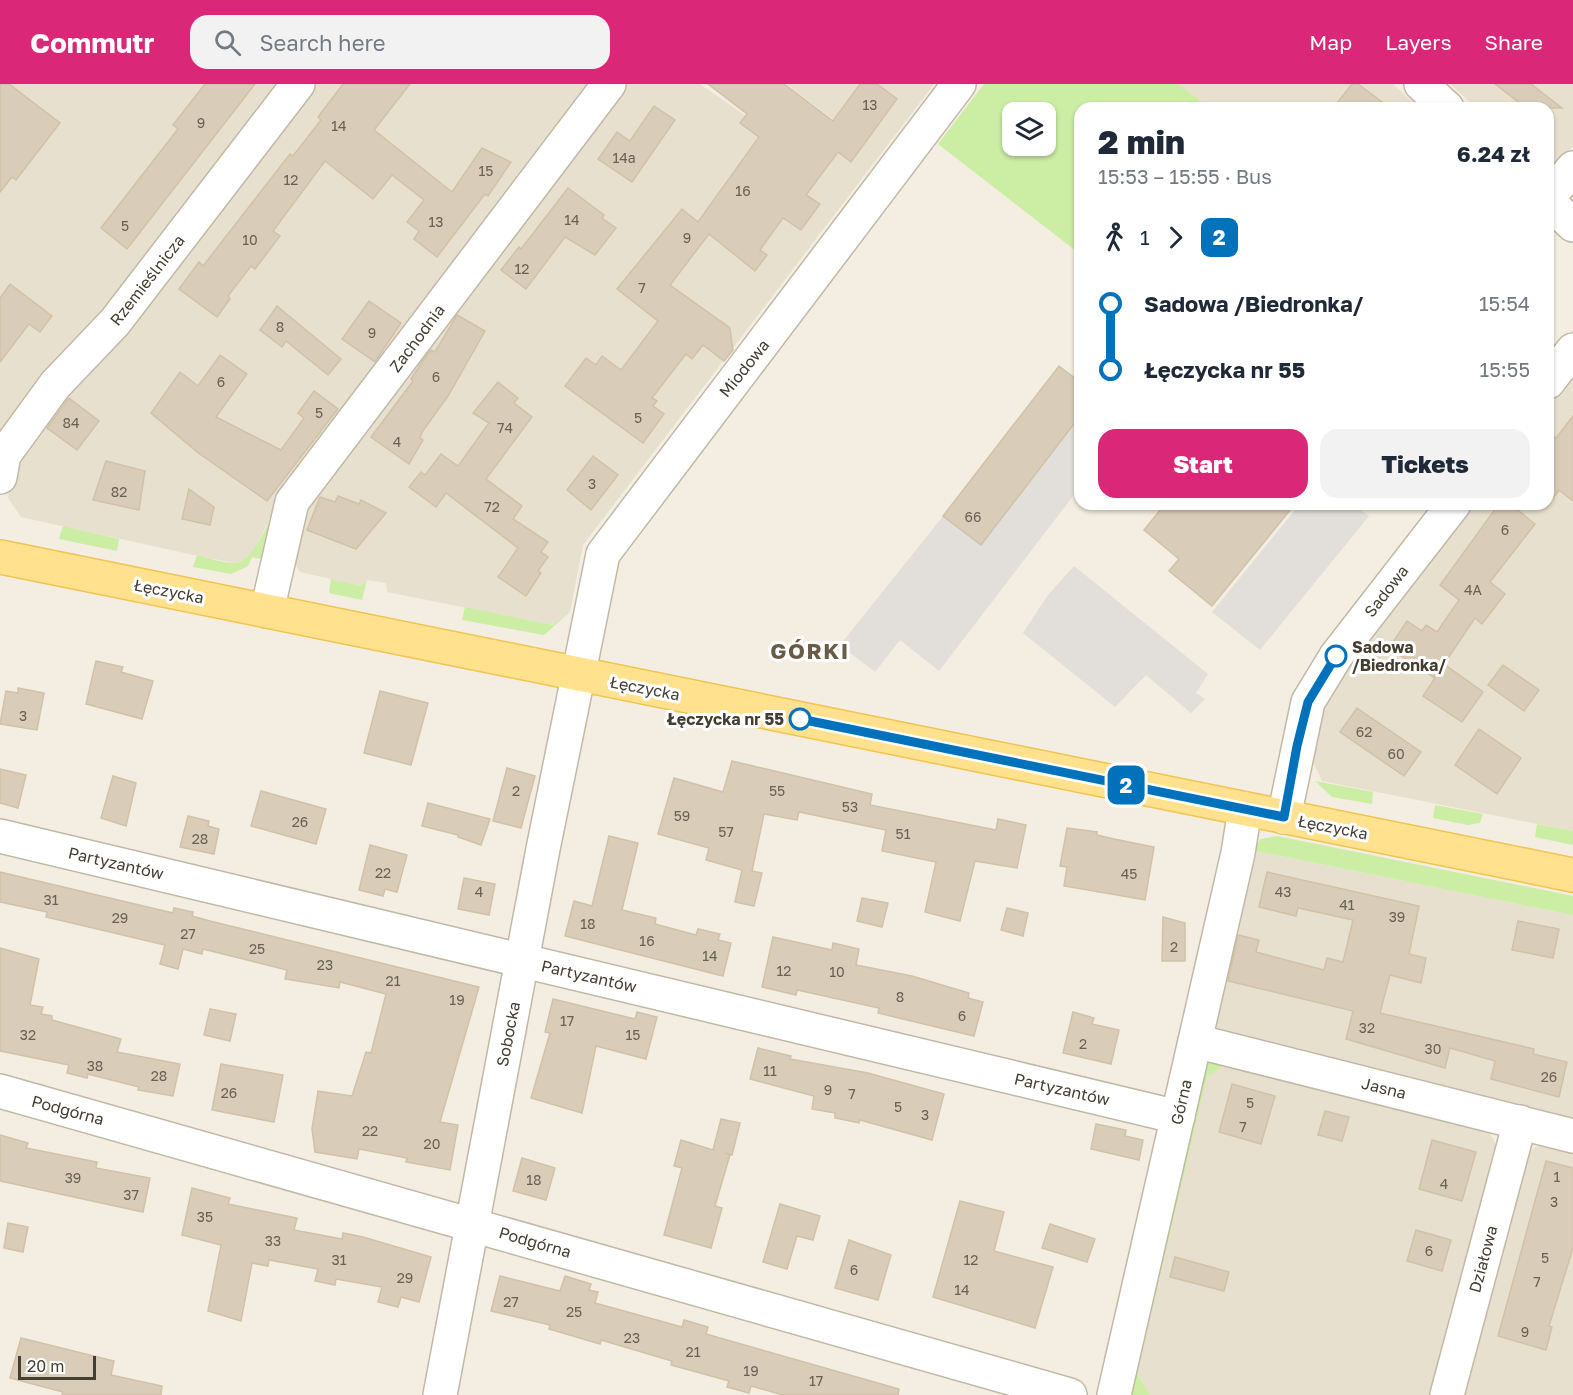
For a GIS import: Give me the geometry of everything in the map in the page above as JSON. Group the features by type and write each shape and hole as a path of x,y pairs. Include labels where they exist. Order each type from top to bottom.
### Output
{"main road":[{"name":"Łęczycka","path":"0,557 1573,875"}],"street":[{"name":"Rzemieślnicza","path":"0,477 4,454 55,385 115,322 298,84"},
{"name":"Zachodnia","path":"267,611 292,502 609,84"},
{"name":"Miodowa","path":"578,674 603,554 959,84"},
{"path":"1421,84 1440,102"},
{"path":"1554,192 1573,168"},
{"path":"1554,206 1573,225"},
{"path":"1554,374 1573,350"},
{"name":"Sadowa","path":"1284,817 1308,702 1336,656 1449,510"},
{"name":"Sobocka","path":"440,1395 578,674"},
{"name":"Górna","path":"1113,1395 1238,853 1245,809"},
{"name":"Partyzantów","path":"0,836 1178,1117"},
{"name":"Jasna","path":"1195,1041 1573,1136"},
{"name":"Podgórna","path":"0,1091 472,1223 1070,1395"},
{"name":"Działowa","path":"1447,1395 1520,1122"}],"shaded area":[{"path":"0,84 286,84 0,440"},
{"path":"314,84 593,84 279,500 255,549 242,562 234,563 189,554 21,517 8,498 14,460"},
{"path":"624,84 700,84 746,116 741,124 804,167 839,124 786,84 934,84 583,545 570,612 553,625 387,592 386,583 367,580 361,586 300,572 291,556 301,508"},
{"path":"1179,84 1393,84 1412,102 1202,102"},
{"path":"1450,84 1573,84 1573,146 1558,165 1554,165 1554,102 1470,102"},
{"path":"1573,376 1573,831 1322,781 1314,764 1304,762 1320,706 1470,510 1554,510 1554,401"},
{"path":"1074,424 1074,495 939,671 900,640 875,672 840,645 943,516 981,545"},
{"path":"1295,510 1361,510 1369,516 1260,650 1212,612"},
{"path":"1074,566 1208,674 1196,693 1205,699 1191,713 1146,675 1115,707 1023,633 1048,595"},
{"path":"1251,850 1573,915 1573,1124 1234,1038 1217,1029 1213,1016"},
{"path":"1229,1062 1484,1124 1500,1150 1435,1395 1150,1395 1137,1374 1207,1077"},
{"path":"1550,1138 1573,1145 1573,1395 1456,1395 1521,1157"}],"green space":[{"path":"984,84 1179,84 1202,102 1074,102 1074,249 938,144"},
{"path":"279,501 265,560 252,557 248,566 231,574 193,567 197,555 230,563 241,561 255,547"},
{"path":"63,526 119,539 117,551 59,539"},
{"path":"331,579 361,586 367,580 362,600 329,593"},
{"path":"465,607 553,625 570,612 544,635 462,620"},
{"path":"1315,781 1373,792 1372,804 1332,797"},
{"path":"1435,805 1483,814 1480,823 1468,825 1433,818"},
{"path":"1537,824 1573,831 1573,845 1535,837"},
{"path":"1277,836 1573,896 1573,915 1251,850 1261,839"},
{"path":"1217,1058 1229,1062 1207,1077 1137,1374 1150,1395 1130,1395 1205,1063"}],"building":[{"path":"0,84 9,84 60,123 16,180 12,177 0,192"},
{"path":"205,84 255,84 127,249 101,228 178,129 173,125"},
{"path":"343,84 410,84 374,130 452,192 482,148 511,162 488,196 485,194 437,257 414,239 419,231 407,222 424,200 392,175 373,199 325,161 273,231 280,236 255,269 251,266 228,296 230,299 217,317 179,289 199,262 203,266 290,154 293,156 321,120 318,117"},
{"path":"708,84 784,84 833,121 860,84 877,84 897,99 851,162 838,152 806,195 820,204 801,230 783,218 760,250 767,255 755,271 709,234 670,285 730,328 733,350 724,361 703,345 692,359 686,354 652,398 657,401 653,406 664,414 643,443 565,386 586,358 596,365 602,356 621,370 658,321 617,289 682,209 698,222 759,137 740,123 747,114"},
{"path":"1352,84 1358,84 1382,102 1338,102"},
{"path":"1495,84 1531,84 1562,108 1554,108 1554,102 1518,102"},
{"path":"654,106 675,120 632,182 598,159 617,132 630,141"},
{"path":"568,188 604,215 602,218 616,228 595,255 565,237 526,289 501,270 519,247 521,249"},
{"path":"10,284 52,316 40,332 29,324 0,362 0,298"},
{"path":"369,301 401,323 375,362 342,339"},
{"path":"277,306 341,359 328,375 286,341 282,347 260,330"},
{"path":"457,315 485,331 448,396 422,432 420,438 423,440 409,464 371,437 413,381 411,379 426,356 431,350 435,352"},
{"path":"220,355 247,374 216,417 281,450 304,418 298,413 314,391 338,409 267,501 197,452 151,413 180,372 198,386"},
{"path":"1059,366 1074,377 1074,424 981,545 943,516"},
{"path":"498,382 518,398 514,403 532,417 486,479 522,506 513,519 548,542 541,552 548,557 538,571 541,573 526,596 498,577 518,548 446,493 436,507 409,487 421,472 425,475 441,454 458,466 489,423 473,413"},
{"path":"69,398 99,421 77,450 47,428"},
{"path":"1573,416 1573,501 1559,490 1554,497 1554,437 1556,438"},
{"path":"593,456 618,475 591,510 567,490"},
{"path":"106,461 145,471 139,510 93,500"},
{"path":"189,489 214,507 210,525 182,519"},
{"path":"338,496 359,504 361,500 386,513 356,549 307,530 320,497 335,502"},
{"path":"1160,510 1290,510 1212,606 1169,571 1179,559 1144,530"},
{"path":"1495,510 1518,510 1535,524 1490,582 1505,594 1482,624 1475,618 1444,664 1483,692 1462,722 1423,696 1435,678 1389,648 1407,621 1422,631 1426,625 1437,632 1459,600 1440,585"},
{"path":"96,661 123,667 121,672 153,681 142,719 86,704"},
{"path":"1503,665 1539,690 1524,711 1488,685"},
{"path":"18,688 44,693 37,730 0,724 6,691 18,693"},
{"path":"380,691 428,703 411,765 364,753"},
{"path":"1357,708 1421,752 1404,776 1340,732"},
{"path":"1479,729 1521,758 1497,794 1455,765"},
{"path":"732,761 872,794 870,805 996,830 998,819 1026,825 1017,868 975,861 960,921 925,912 936,862 882,851 886,830 799,812 797,820 764,814 752,871 762,873 754,906 735,902 742,870 706,860 709,848 658,834 674,778 723,792"},
{"path":"507,768 535,776 521,828 493,821"},
{"path":"0,769 26,775 18,808 0,803"},
{"path":"113,776 136,783 126,826 101,818"},
{"path":"261,791 326,809 316,844 251,826"},
{"path":"428,803 490,819 481,845 458,837 458,835 422,826"},
{"path":"188,816 209,821 208,826 219,829 214,854 180,847"},
{"path":"1067,828 1097,832 1097,835 1154,847 1145,900 1064,886 1067,867 1060,866"},
{"path":"609,836 638,843 622,910 656,918 655,924 696,935 698,929 720,934 718,940 731,943 723,976 565,936 574,901 592,906"},
{"path":"370,845 407,855 397,892 385,889 383,896 359,890"},
{"path":"0,872 173,913 174,908 193,912 192,916 210,921 479,987 440,1122 458,1125 450,1170 406,1162 407,1158 359,1149 357,1159 315,1152 312,1129 318,1091 352,1096 366,1052 371,1053 386,994 340,982 339,988 285,979 287,970 203,949 202,954 183,949 178,969 160,964 165,945 46,917 47,912 0,902"},
{"path":"1267,872 1419,906 1409,954 1426,958 1421,983 1390,975 1380,1013 1534,1049 1533,1054 1567,1062 1559,1097 1491,1079 1495,1061 1450,1048 1445,1068 1346,1039 1353,1011 1228,981 1238,935 1259,940 1256,952 1324,970 1327,958 1343,962 1353,920 1298,908 1296,916 1259,907"},
{"path":"464,878 495,884 489,915 458,909"},
{"path":"862,898 888,903 882,927 857,921"},
{"path":"1007,908 1028,913 1023,936 1001,930"},
{"path":"1163,917 1185,923 1185,961 1162,961"},
{"path":"1518,921 1559,929 1553,958 1512,950"},
{"path":"773,937 832,950 833,943 859,949 856,965 912,976 969,993 968,998 983,1002 974,1036 878,1013 879,1008 797,990 796,995 762,987"},
{"path":"0,948 39,959 30,1005 43,1007 41,1014 52,1016 52,1020 121,1039 117,1052 180,1064 173,1096 138,1090 139,1087 88,1074 87,1078 67,1073 69,1065 0,1051"},
{"path":"553,999 635,1019 637,1012 657,1017 646,1059 596,1046 582,1113 531,1098 550,1033 545,1032"},
{"path":"210,1009 236,1014 230,1041 204,1035"},
{"path":"1073,1012 1094,1018 1092,1024 1119,1030 1111,1064 1063,1053"},
{"path":"758,1048 791,1056 790,1059 868,1073 944,1094 932,1140 860,1120 859,1123 835,1118 835,1113 812,1109 814,1096 750,1079"},
{"path":"221,1064 283,1075 274,1122 212,1110"},
{"path":"1232,1084 1275,1096 1261,1144 1219,1132"},
{"path":"1325,1111 1349,1117 1342,1141 1318,1135"},
{"path":"721,1119 740,1123 732,1155 725,1153 730,1155 715,1206 722,1208 711,1248 664,1235 682,1168 674,1166 681,1140 713,1150"},
{"path":"1096,1124 1126,1130 1125,1136 1143,1140 1139,1160 1091,1149"},
{"path":"0,1135 28,1143 26,1148 97,1162 96,1168 150,1178 143,1212 0,1181"},
{"path":"1432,1140 1476,1152 1462,1201 1419,1189"},
{"path":"522,1158 555,1168 546,1200 513,1191"},
{"path":"1546,1161 1573,1168 1573,1248 1549,1326 1552,1327 1546,1350 1498,1336"},
{"path":"192,1188 230,1198 228,1204 297,1218 294,1230 342,1239 343,1233 431,1257 419,1302 401,1297 398,1307 378,1302 382,1287 336,1279 335,1285 315,1281 318,1269 269,1260 268,1266 252,1263 241,1321 208,1311 221,1245 182,1235"},
{"path":"960,1201 1004,1212 994,1251 1053,1267 1035,1328 933,1297"},
{"path":"780,1204 820,1216 813,1240 797,1236 787,1269 763,1262"},
{"path":"8,1223 28,1227 23,1252 4,1248"},
{"path":"1050,1224 1095,1239 1087,1262 1042,1248"},
{"path":"1416,1230 1451,1240 1442,1271 1407,1261"},
{"path":"849,1240 891,1255 878,1300 835,1288"},
{"path":"1175,1257 1229,1272 1224,1291 1170,1277"},
{"path":"500,1276 560,1291 565,1276 591,1284 589,1290 598,1292 595,1303 682,1327 684,1320 708,1327 706,1334 899,1389 898,1395 783,1395 751,1386 749,1393 727,1387 729,1381 671,1365 672,1361 601,1340 600,1344 549,1329 550,1325 491,1311"},
{"path":"21,1338 114,1361 111,1375 162,1386 161,1395 62,1395 63,1392 10,1378"}],"bus line":[{"name":"2","path":"800,719 1284,817 1289,782 1308,702 1336,656"}],"place":[{"name":"Sadowa /Biedronka/","path":"1336,656"},
{"name":"Łęczycka nr 55","path":"800,719"}],"district":[{"name":"GÓRKI","path":"810,650"}]}
